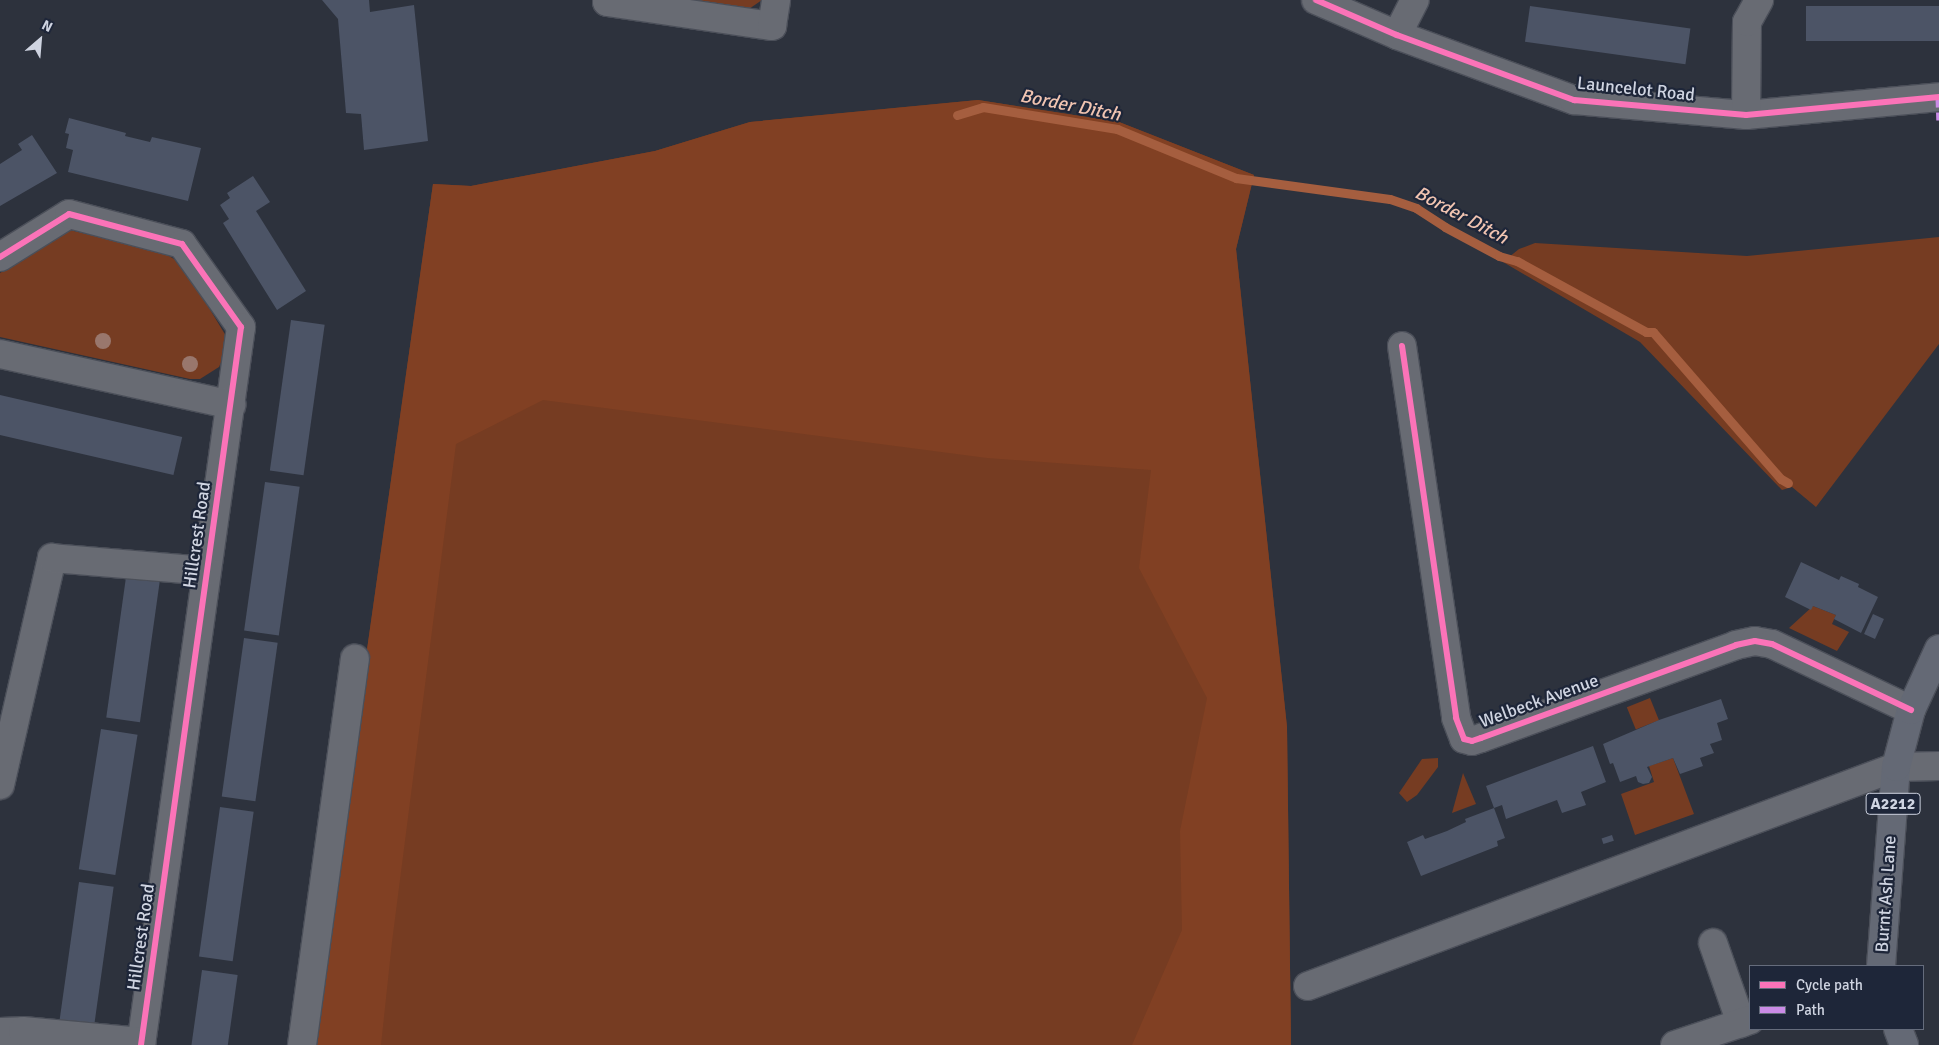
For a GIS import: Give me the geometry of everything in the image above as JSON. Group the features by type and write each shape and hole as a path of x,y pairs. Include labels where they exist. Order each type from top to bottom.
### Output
{"main road":[{"name":"Burnt Ash Lane","path":"1881,965 1896,767 1911,710 1939,649"},
{"path":"1898,1030 1904,1045"}],"street":[{"path":"608,0 607,2 772,26 776,0"},
{"name":"Launcelot Road","path":"1316,0 1397,35 1574,100 1746,116 1939,97"},
{"path":"1397,35 1415,0"},
{"path":"1746,116 1747,22 1759,0"},
{"name":"Hillcrest Road","path":"0,256 69,214 182,244 241,327 141,1044"},
{"name":"Welbeck Avenue","path":"1402,346 1456,718 1464,739 1472,741 1481,738 1736,645 1755,641 1772,644 1911,710"},
{"path":"0,354 231,405"},
{"path":"0,785 52,558 206,571"},
{"path":"302,1045 355,659"},
{"path":"1308,986 1896,767 1939,766"},
{"path":"1675,1045 1746,1021 1713,943"},
{"path":"0,1032 23,1031 141,1044"}],"shaded area":[{"path":"658,0 762,0 746,11"},
{"path":"978,100 1119,122 1254,175 1236,249 1287,727 1291,1045 311,1045 433,184 471,186 655,151 750,122"},
{"path":"978,100 1119,122 1254,175 1236,249 1287,727 1291,1045 1132,1045 1182,930 1180,831 1207,698 1139,568 1151,470 987,458 543,400 456,444 392,942 381,1045 311,1045 433,184 471,186 655,151 750,122"},
{"path":"70,230 164,253 174,259 197,288 226,336 223,358 219,367 200,379 190,379 0,337 0,273"},
{"path":"1939,237 1939,344 1816,507 1792,487 1782,490 1640,342 1503,262 1519,249 1535,243 1747,256"},
{"path":"1813,606 1836,615 1832,624 1849,632 1837,651 1789,628"},
{"path":"1650,698 1659,720 1636,730 1627,707"},
{"path":"1438,758 1438,767 1417,795 1407,802 1399,793 1422,759"},
{"path":"1673,758 1694,814 1635,835 1621,794 1654,782 1649,766"},
{"path":"1463,773 1476,804 1452,813"}],"building":[{"path":"322,0 369,0 370,12 414,5 428,141 364,150 361,114 346,113 338,19"},
{"path":"1530,6 1690,29 1685,64 1525,42"},
{"path":"1806,6 1939,6 1939,41 1806,41"},
{"path":"69,118 126,133 125,136 150,142 152,137 201,148 188,201 68,172 73,150 66,148 69,134 65,133"},
{"path":"32,135 57,173 0,206 0,164 22,150 18,144"},
{"path":"253,176 270,202 256,211 306,291 277,310 223,223 229,219 220,205 230,198 227,193"},
{"path":"291,320 325,325 304,475 270,471"},
{"path":"0,395 182,437 173,475 0,435"},
{"path":"265,482 300,487 279,635 244,631"},
{"path":"1801,562 1839,580 1841,576 1859,584 1858,587 1878,597 1861,633 1834,619 1836,615 1813,606 1811,610 1785,597"},
{"path":"127,570 161,575 140,722 106,718"},
{"path":"1873,614 1884,619 1875,639 1864,634"},
{"path":"244,638 278,643 255,801 222,796"},
{"path":"1721,699 1728,719 1717,723 1722,740 1710,744 1714,753 1700,758 1703,766 1680,774 1673,758 1647,767 1652,777 1649,783 1643,784 1638,782 1636,776 1620,782 1613,763 1610,764 1603,744 1659,720"},
{"path":"101,729 138,735 115,875 79,869"},
{"path":"1593,746 1606,782 1581,792 1586,805 1562,813 1557,800 1506,819 1502,805 1494,808 1486,786"},
{"path":"220,807 254,812 233,961 199,957"},
{"path":"1494,808 1505,838 1497,841 1498,846 1421,876 1407,842 1423,835 1425,839 1447,831 1466,822 1465,819"},
{"path":"1612,835 1614,841 1603,844 1602,838"},
{"path":"79,882 114,887 94,1028 59,1024"},
{"path":"202,970 238,975 228,1045 191,1045"}],"waterway":[{"name":"Border Ditch","path":"957,115 983,107 1117,129 1236,178 1390,199 1416,208 1445,227 1499,256 1517,261 1646,332 1653,332 1781,479 1788,483"}],"marked path":[{"path":"1938,97 1939,120"}],"cycle path":[{"path":"1316,0 1397,35 1574,100 1746,115 1939,97"},
{"path":"0,257 69,214 182,244 241,327 141,1045"},
{"path":"1402,346 1456,718 1464,739 1472,741 1481,738 1736,645 1755,641 1772,644 1911,710"}]}
